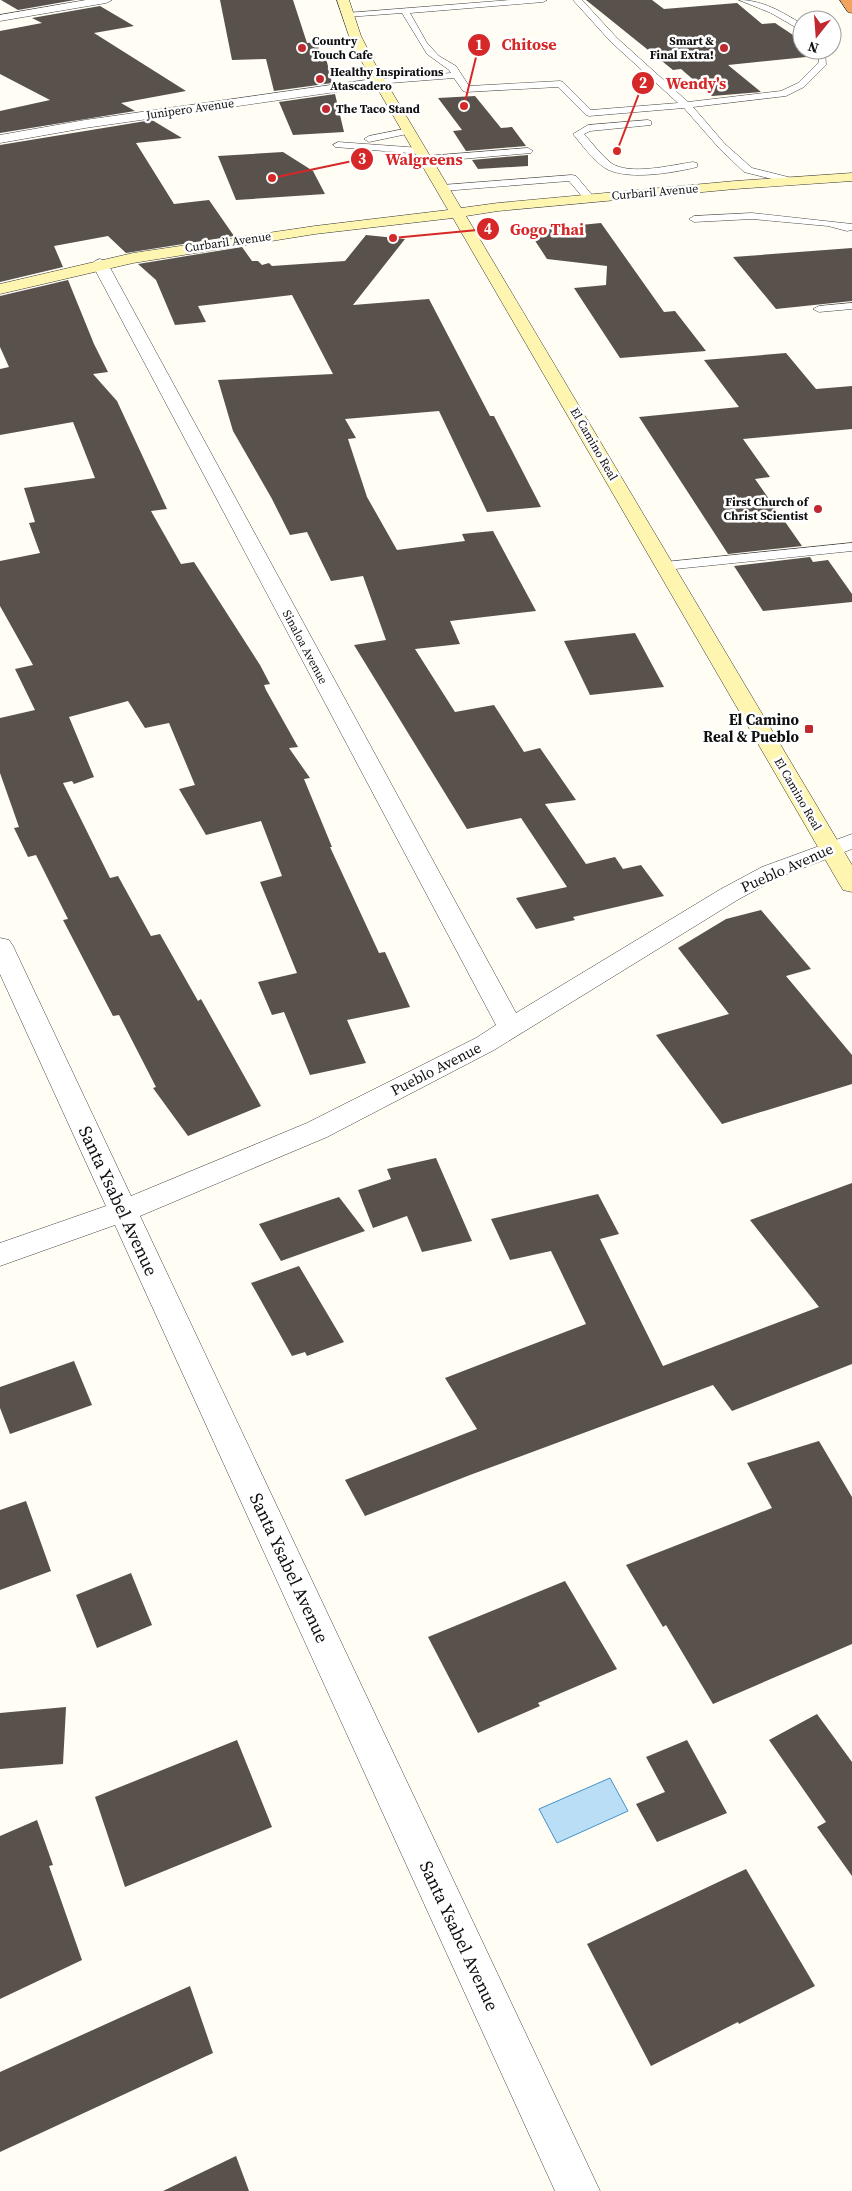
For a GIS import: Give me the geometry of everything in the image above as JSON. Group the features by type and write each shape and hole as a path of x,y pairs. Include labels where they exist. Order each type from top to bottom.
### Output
{"highway":[{"path":"846,0 852,10"}],"main road":[{"name":"El Camino Real","path":"343,0 355,36 380,82 459,213 665,566 841,845 852,886"},
{"name":"Curbaril Avenue","path":"0,289 100,264 228,242 459,213 498,206 735,185 792,181 851,180"},
{"name":"Curbaril Avenue","path":"459,213 501,212 851,180"}],"street":[{"path":"0,18 106,0"},
{"name":"Junipero Avenue","path":"0,139 85,124 380,82"},
{"name":"Sinaloa Avenue","path":"100,264 511,1029"},
{"name":"Pueblo Avenue","path":"0,1255 123,1211 317,1130 485,1044 730,894 771,872 841,845"},
{"name":"Santa Ysabel Avenue","path":"0,946 578,2191"}],"lane":[{"path":"347,15 543,0"},
{"path":"577,0 614,40 687,105 722,146 748,170 792,181"},
{"path":"743,0 774,11 792,22"},
{"path":"405,12 428,52 442,64 454,68 456,75 466,89 560,84 589,112 687,105 783,94 801,85 823,63 823,60"},
{"path":"380,82 456,75"},
{"path":"648,122 588,128 578,134 610,167 635,172 692,165"},
{"path":"409,131 338,145 424,155 528,151"},
{"path":"735,185 748,170"},
{"path":"443,188 572,178 589,198"},
{"path":"694,219 752,216 788,218 828,223 850,229"},
{"path":"819,309 852,306"},
{"path":"665,566 852,546"}],"water":[{"path":"610,1778 628,1811 557,1843 539,1809"}],"building":[{"path":"1,0 75,0 18,10"},
{"path":"220,0 293,0 307,43 317,42 321,58 326,58 332,83 274,91 266,59 232,60"},
{"name":"Smart & Final Extra!","path":"586,0 652,0 664,9 737,3 762,24 775,23 792,34 792,58 728,65 761,92 712,96 681,69 673,70"},
{"path":"100,6 134,26 94,33 186,91 121,103 135,111 0,133 0,111 50,100 0,74 0,31 42,23 32,18"},
{"path":"335,94 344,132 293,135 279,102"},
{"path":"475,96 501,128 512,127 526,146 466,151 453,131 462,130 438,98"},
{"path":"152,120 182,138 136,143 174,204 209,200 234,236 126,253 108,236 54,246 63,267 0,282 0,145"},
{"path":"283,152 313,171 325,194 236,200 218,156"},
{"path":"528,155 528,166 478,169 472,160"},
{"path":"601,223 664,312 675,311 706,351 620,358 574,288 606,285 607,266 547,259 528,230"},
{"path":"366,235 405,239 353,305 429,299 490,416 494,416 541,507 487,512 439,411 345,419 356,438 348,439 367,497 397,550 465,541 462,534 493,531 536,611 450,621 460,644 415,649 455,712 494,705 524,752 540,748 576,800 545,804 586,864 615,857 623,869 641,865 664,896 573,917 575,920 536,929 516,898 567,887 521,818 467,829 354,645 386,640 363,576 331,581 307,532 290,535 272,499 233,431 218,380 333,374 292,295 198,306 206,322 175,325 156,280 138,264 242,247 252,261 258,261 262,265 269,263 272,266 345,261"},
{"path":"852,248 852,301 776,309 733,257"},
{"path":"68,280 94,344 108,372 93,374 117,401 167,509 151,511 181,564 194,562 260,665 270,684 264,685 298,747 289,748 310,778 304,779 332,847 330,847 379,953 385,952 410,1007 347,1020 366,1063 310,1075 284,1012 272,1015 258,982 297,973 260,882 282,876 261,821 206,835 179,789 195,785 169,723 145,728 128,701 69,717 94,777 74,784 72,781 63,783 110,878 118,876 151,936 160,934 198,1001 201,999 261,1106 188,1136 153,1088 156,1087 119,1015 113,1016 63,920 68,919 36,855 28,857 14,828 19,827 0,773 0,718 35,710 15,669 33,665 0,606 0,561 40,553 29,523 35,522 24,488 95,478 73,422 0,435 0,369 9,367 0,347 0,296"},
{"path":"786,353 816,389 852,386 852,429 743,439 770,477 755,479 802,546 728,554 639,417 739,407 704,360"},
{"path":"810,557 813,562 828,560 852,594 852,602 763,611 734,566"},
{"path":"635,633 664,687 590,695 564,641"},
{"path":"761,910 811,969 786,976 852,1055 852,1084 722,1124 656,1035 729,1014 678,948 726,919"},
{"path":"436,1158 472,1241 422,1252 407,1216 373,1228 358,1190 391,1179 387,1169"},
{"path":"852,1183 852,1364 732,1411 713,1385 365,1516 345,1480 477,1429 445,1378 586,1324 551,1251 510,1260 491,1219 598,1194 619,1234 600,1239 663,1366 819,1307 750,1220"},
{"path":"339,1197 365,1231 281,1261 259,1224"},
{"path":"299,1266 344,1342 307,1356 305,1352 292,1356 251,1283"},
{"path":"74,1361 92,1405 10,1434 0,1408 0,1387"},
{"path":"819,1441 852,1497 852,1644 713,1704 666,1625 663,1627 626,1565 772,1508 747,1463"},
{"path":"26,1501 51,1571 0,1590 0,1510"},
{"path":"131,1573 152,1625 97,1648 76,1595"},
{"path":"565,1581 617,1669 538,1703 540,1706 478,1733 428,1637"},
{"path":"66,1707 63,1764 0,1769 0,1713"},
{"path":"817,1714 852,1762 852,1876 817,1827 826,1822 769,1740"},
{"path":"237,1740 272,1827 125,1887 95,1797"},
{"path":"687,1740 727,1813 657,1842 636,1804 665,1792 646,1757"},
{"path":"37,1820 53,1865 49,1866 82,1960 0,1999 0,1836"},
{"path":"746,1869 815,1986 651,2066 587,1944"},
{"path":"190,1986 213,2053 0,2152 0,2072"},
{"path":"236,2156 249,2191 163,2191"}],"place":[{"name":"Country Touch Cafe","path":"302,48"},
{"name":"Smart & Final Extra!","path":"724,48"},
{"name":"Healthy Inspirations Atascadero","path":"320,79"},
{"name":"Chitose","path":"464,106"},
{"name":"The Taco Stand","path":"326,109"},
{"name":"Wendy's","path":"617,151"},
{"name":"Walgreens","path":"272,178"},
{"name":"Gogo Thai","path":"393,238"},
{"name":"First Church of Christ Scientist","path":"818,509"},
{"name":"El Camino Real & Pueblo","path":"809,729"}]}
